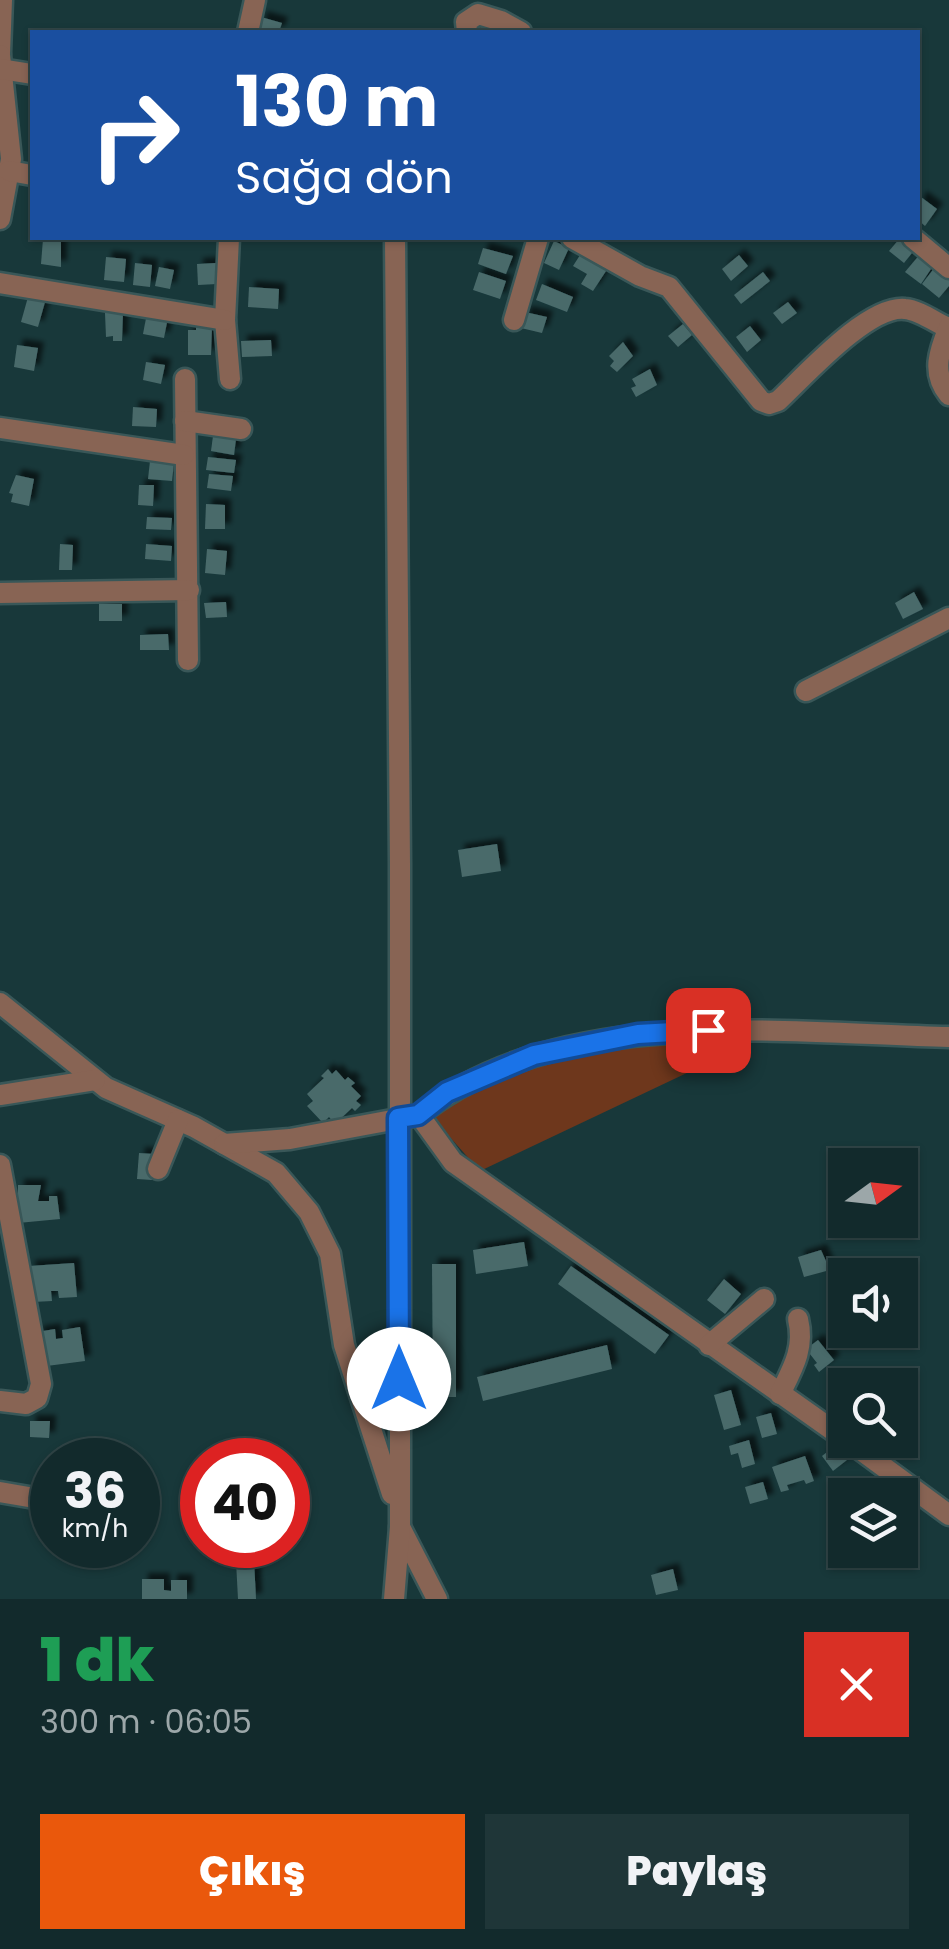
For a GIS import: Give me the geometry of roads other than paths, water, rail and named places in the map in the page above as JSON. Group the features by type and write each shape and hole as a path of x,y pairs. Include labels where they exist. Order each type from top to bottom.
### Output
{"street":[{"path":"0,219 11,159 0,54 2,0"},
{"path":"248,30 255,0"},
{"path":"469,16 501,21 517,30"},
{"path":"1,69 30,74"},
{"path":"9,171 30,175"},
{"path":"229,240 226,320 230,379"},
{"path":"394,1599 400,1527 408,1117 400,863 395,240"},
{"path":"514,320 537,240"},
{"path":"576,240 640,276 669,287 761,401 769,404 778,400 851,334 882,312 907,308 948,327 937,358 939,383 949,395"},
{"path":"915,240 949,268"},
{"path":"0,282 226,320"},
{"path":"185,379 188,660"},
{"path":"185,421 241,429"},
{"path":"0,428 184,455"},
{"path":"0,593 188,590"},
{"path":"806,690 949,618"},
{"path":"0,1002 106,1088 178,1120 276,1174 309,1212 330,1254 344,1345 359,1400 388,1474 400,1527 437,1599"},
{"path":"224,1144 290,1139 408,1117 447,1092 534,1055 638,1034 708,1030 949,1037"},
{"path":"0,1095 95,1080"},
{"path":"408,1117 453,1162 709,1345 828,1424"},
{"path":"158,1169 178,1120"},
{"path":"0,1165 41,1384 37,1398 26,1404 0,1402"},
{"path":"709,1345 764,1298"},
{"path":"780,1394 800,1353 802,1334 798,1319"},
{"path":"875,1458 949,1514"},
{"path":"0,1492 30,1498"}]}
